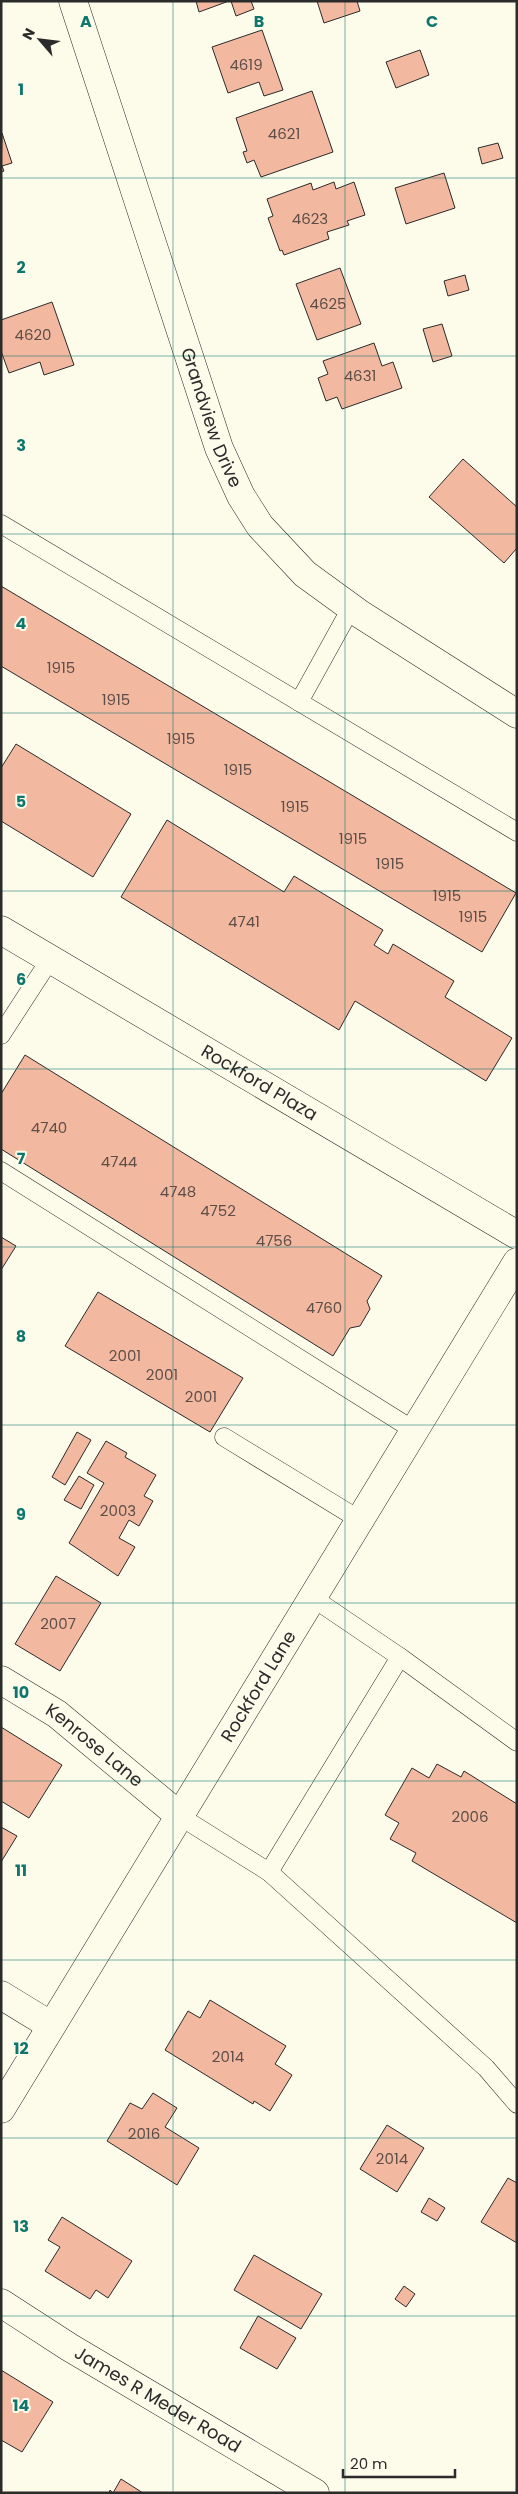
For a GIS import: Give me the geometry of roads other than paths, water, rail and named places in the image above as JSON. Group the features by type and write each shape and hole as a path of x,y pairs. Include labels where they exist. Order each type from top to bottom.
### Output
{"street":[{"name":"Grandview Drive","path":"73,1 219,448 241,496 260,526 305,574 352,608 517,714"},
{"name":"Rockford Plaza","path":"1,930 517,1235"},
{"name":"Rockford Lane","path":"1,2109 50,2025 181,1817 517,1262"},
{"name":"Kenrose Lane","path":"1,1680 57,1714 181,1817"},
{"path":"1,1995 50,2025"},
{"name":"James R Meder Road","path":"1,2303 69,2347 315,2493"}],"lane":[{"path":"1,524 517,832"},
{"path":"299,702 352,608"},
{"path":"1,1035 50,958"},
{"path":"1,1171 415,1431"},
{"path":"224,1437 360,1520"},
{"path":"313,1598 400,1657 517,1742"},
{"path":"269,1872 400,1657"},
{"path":"181,1817 269,1872 486,2068 517,2104"}]}
